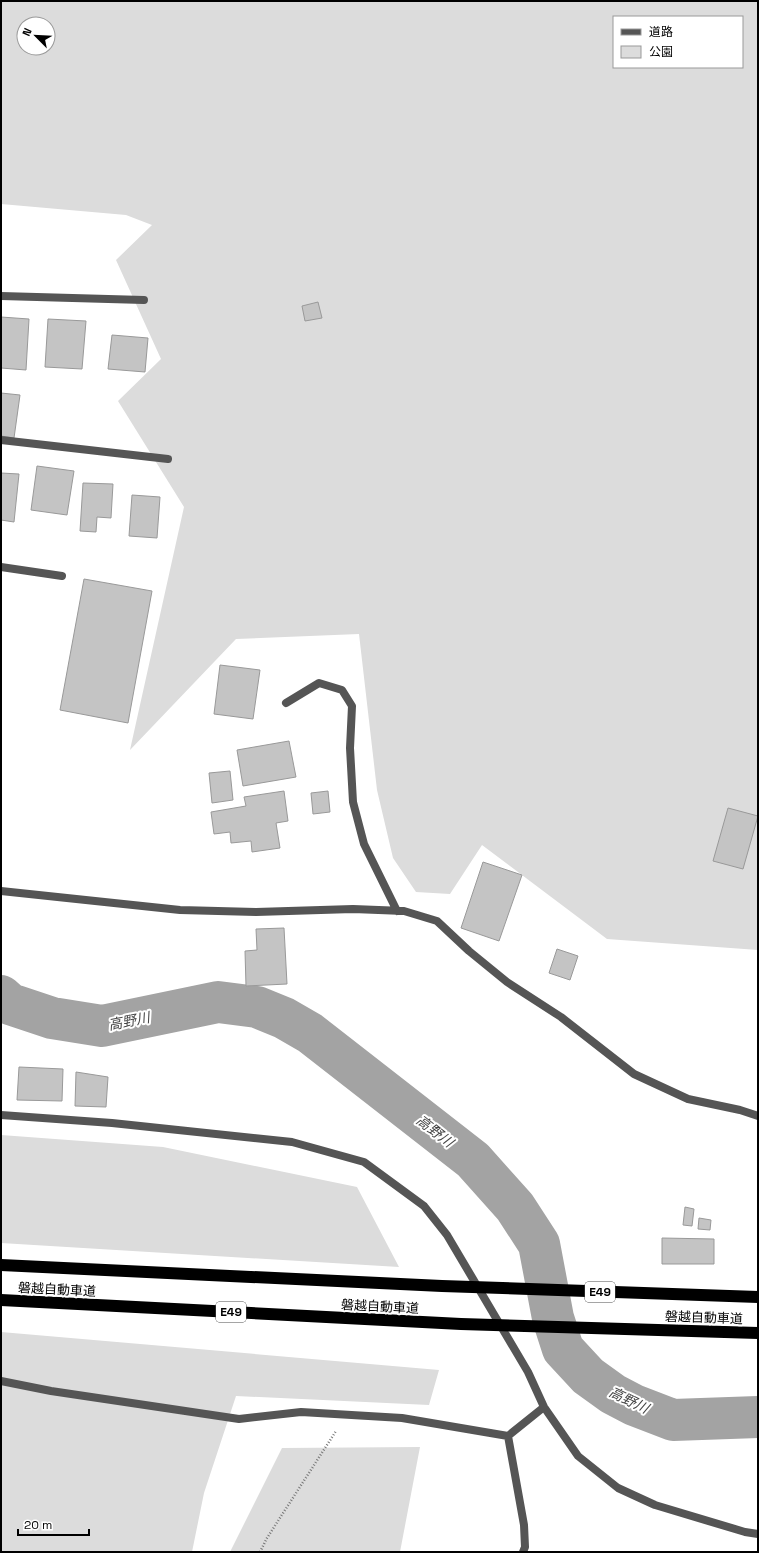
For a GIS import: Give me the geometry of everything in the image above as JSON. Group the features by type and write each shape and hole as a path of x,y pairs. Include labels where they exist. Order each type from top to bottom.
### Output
{"highway":[{"name":"磐越自動車道","path":"1,1265 442,1286 758,1297"},
{"name":"磐越自動車道","path":"1,1300 461,1324 758,1333"}],"street":[{"path":"1,296 144,300"},
{"path":"1,440 168,459"},
{"path":"1,567 62,576"},
{"path":"286,703 319,683 342,690 352,706 350,748 353,802 364,844 397,910"},
{"path":"1,891 180,910 256,912 353,909 404,911 437,921 468,951 507,982 561,1017 634,1074 688,1099 740,1110 758,1116"},
{"path":"1,1115 112,1123 292,1142 364,1162 424,1206 447,1235 528,1372 544,1407 578,1456 618,1488 656,1505 745,1532 758,1534"},
{"path":"1,1381 51,1391 239,1419 301,1412 402,1418 508,1436 544,1407"},
{"path":"508,1436 524,1525 525,1547 523,1552"}],"path":[{"path":"260,1552 267,1538 347,1415"}],"green space":[{"path":"1,1 758,1 758,950 607,939 482,845 450,894 416,892 393,858 377,790 359,634 236,639 130,750 184,507 118,401 161,359 116,260 152,225 126,215 1,204"},
{"path":"1,1135 163,1147 357,1187 399,1267 1,1243"},
{"path":"1,1332 439,1370 429,1405 236,1396 204,1493 192,1552 1,1552"},
{"path":"420,1447 400,1552 230,1552 282,1448"}],"building":[{"path":"318,302 322,318 305,321 302,306"},
{"path":"1,317 29,319 26,370 1,368"},
{"path":"48,319 86,321 82,369 45,367"},
{"path":"112,335 148,338 145,372 108,369"},
{"path":"1,393 20,395 14,438 1,436"},
{"path":"37,466 74,471 67,515 31,510"},
{"path":"1,473 19,474 14,522 1,520"},
{"path":"83,483 113,484 111,518 97,517 96,532 80,531"},
{"path":"132,495 160,497 157,538 129,536"},
{"path":"84,579 152,591 128,723 60,710"},
{"path":"220,665 260,670 253,719 214,714"},
{"path":"289,741 296,777 243,786 237,750"},
{"path":"230,771 233,800 212,803 209,773"},
{"path":"284,791 288,821 276,823 280,848 252,852 251,841 231,843 230,832 214,834 211,812 246,806 244,797"},
{"path":"328,791 330,812 313,814 311,793"},
{"path":"728,808 758,816 743,869 713,861"},
{"path":"483,862 522,875 499,941 461,928"},
{"path":"284,928 287,984 246,986 245,951 257,950 256,929"},
{"path":"557,949 578,956 570,980 549,973"},
{"path":"19,1067 63,1069 62,1101 17,1100"},
{"path":"76,1072 108,1077 106,1107 75,1106"},
{"path":"685,1207 694,1209 692,1226 683,1225"},
{"path":"699,1218 711,1220 710,1230 698,1229"},
{"path":"662,1238 714,1239 714,1264 662,1264"}],"waterway":[{"name":"高野川","path":"1,996 10,1004 52,1018 102,1026 218,1002 257,1007 284,1018 310,1033 473,1160 515,1207 539,1244 553,1318 563,1349 588,1376 613,1394 634,1405 673,1420 758,1417"}]}
